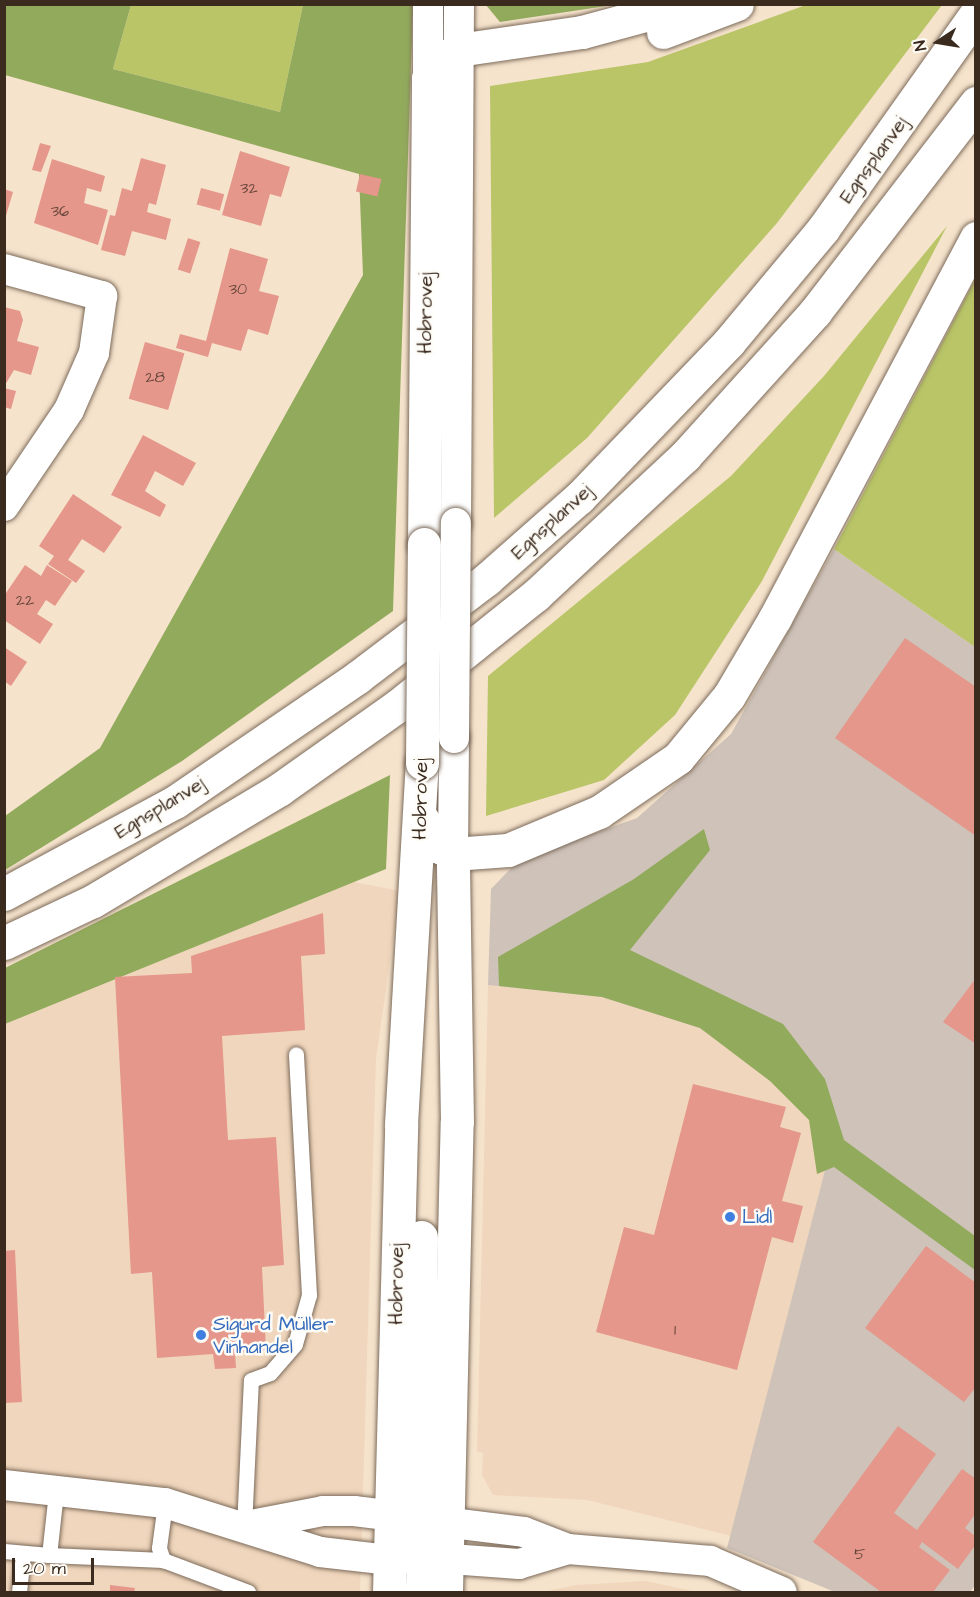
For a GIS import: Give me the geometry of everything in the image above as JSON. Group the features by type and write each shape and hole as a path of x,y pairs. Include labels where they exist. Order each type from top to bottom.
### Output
{"main road":[{"path":"448,67 686,4"},
{"path":"448,67 637,39 737,4"},
{"name":"Egnsplanvej","path":"4,894 175,802 358,677 487,579 579,498 723,350 823,229 975,14"},
{"name":"Hobrovej","path":"446,1593 419,1519 401,1124 414,971 421,817 424,544 448,67"},
{"path":"4,943 93,901 280,789 396,707 536,595 685,456 815,312 975,103"},
{"path":"421,817 440,847 453,854 508,850 599,812 678,758 708,726 775,618 975,238"},
{"name":"Hobrovej","path":"389,1593 389,1560 419,1519 457,1122 453,854"},
{"path":"419,1519 435,1559 422,1593"}],"street":[{"name":"Hobrovej","path":"428,4 448,67"},
{"name":"Hobrovej","path":"453,854 456,523 448,67 459,4"},
{"path":"4,269 102,296 94,353 69,410 4,506"},
{"path":"4,1485 165,1503 320,1552 389,1560 435,1559 519,1564 568,1549"},
{"path":"244,1527 323,1511 419,1519 524,1532 568,1549 710,1561 782,1593"}],"lane":[{"path":"244,1527 251,1380 270,1373 295,1344 309,1295 296,1054"},
{"path":"49,1556 56,1492"},
{"path":"163,1560 159,1548 165,1503"},
{"path":"4,1551 49,1556 163,1560 248,1593"},
{"path":"19,1593 23,1553"}],"shaded area":[{"path":"834,549 975,647 976,1584 970,1592 835,1592 727,1548 838,1120 700,1028 602,997 488,985 491,889 518,861 637,818 731,734"},
{"path":"354,882 400,891 376,1059 360,1592 5,1592 5,1024"},
{"path":"488,985 602,997 700,1028 838,1120 731,1536 587,1500 493,1495 482,1475 483,1453 477,1452"},
{"path":"646,1581 697,1592 543,1592 576,1585"}],"green space":[{"path":"5,5 131,5 113,69 280,112 303,5 413,5 393,611 182,761 5,870 5,816 100,748 363,275 359,174 5,75"},
{"path":"131,5 303,5 280,112 113,69"},
{"path":"486,5 613,5 500,22"},
{"path":"806,5 942,5 777,223 587,438 494,518 490,86 648,62"},
{"path":"947,226 762,581 675,715 604,780 486,816 488,676 731,476 824,376"},
{"path":"975,280 975,647 834,549"},
{"path":"390,775 386,869 5,1024 5,968"},
{"path":"704,829 710,850 630,950 783,1024 825,1079 844,1140 975,1236 975,1270 834,1167 817,1174 809,1120 770,1081 700,1028 602,997 499,986 498,957 634,879"}],"building":[{"path":"40,143 51,146 41,172 32,170"},
{"path":"240,151 290,167 281,197 270,194 261,226 222,215"},
{"path":"141,158 166,165 156,205 149,203 147,212 171,219 166,240 132,231 125,256 101,250 110,215 115,216 122,188 132,191"},
{"path":"52,159 105,176 101,192 87,188 84,203 108,210 98,245 34,223"},
{"path":"360,174 381,179 377,196 356,192"},
{"path":"201,188 224,194 220,211 197,204"},
{"path":"4,189 13,192 5,219 4,219"},
{"path":"188,238 200,242 190,273 178,269"},
{"path":"230,248 268,259 259,291 279,296 268,335 248,329 241,351 212,343 208,357 176,348 180,334 206,341"},
{"path":"4,307 20,311 23,320 17,341 39,347 31,375 14,370 5,385"},
{"path":"145,342 184,353 168,410 129,399"},
{"path":"4,388 16,391 11,409 4,407"},
{"path":"143,435 196,463 183,486 155,471 145,491 166,505 160,517 111,495"},
{"path":"73,494 122,527 104,553 82,539 68,560 85,571 76,583 48,564 54,556 39,546"},
{"path":"25,565 41,576 47,565 72,581 55,606 46,600 37,614 53,624 40,644 4,620 4,596"},
{"path":"905,638 976,687 976,836 835,738"},
{"path":"4,647 27,662 11,686 4,681"},
{"path":"323,913 325,954 301,956 305,1030 222,1036 228,1140 276,1137 284,1265 262,1267 266,1350 235,1353 236,1368 215,1369 213,1354 157,1358 152,1272 131,1274 115,977 192,973 191,956"},
{"path":"976,978 976,1044 943,1022"},
{"name":"Lidl","path":"693,1084 786,1107 780,1127 801,1133 782,1201 803,1206 793,1243 772,1237 737,1370 596,1332 624,1227 654,1235"},
{"path":"926,1246 976,1283 976,1387 964,1402 865,1328"},
{"path":"15,1250 22,1402 4,1403 4,1251"},
{"path":"898,1426 936,1454 894,1513 917,1530 962,1469 976,1479 976,1513 965,1528 976,1537 976,1544 958,1569 922,1542 919,1547 950,1570 933,1592 881,1592 813,1542"},
{"path":"110,1585 135,1588 134,1592 110,1592"}],"place":[{"name":"Lidl","path":"730,1217"},
{"name":"Sigurd Müller Vinhandel","path":"201,1335"}]}
